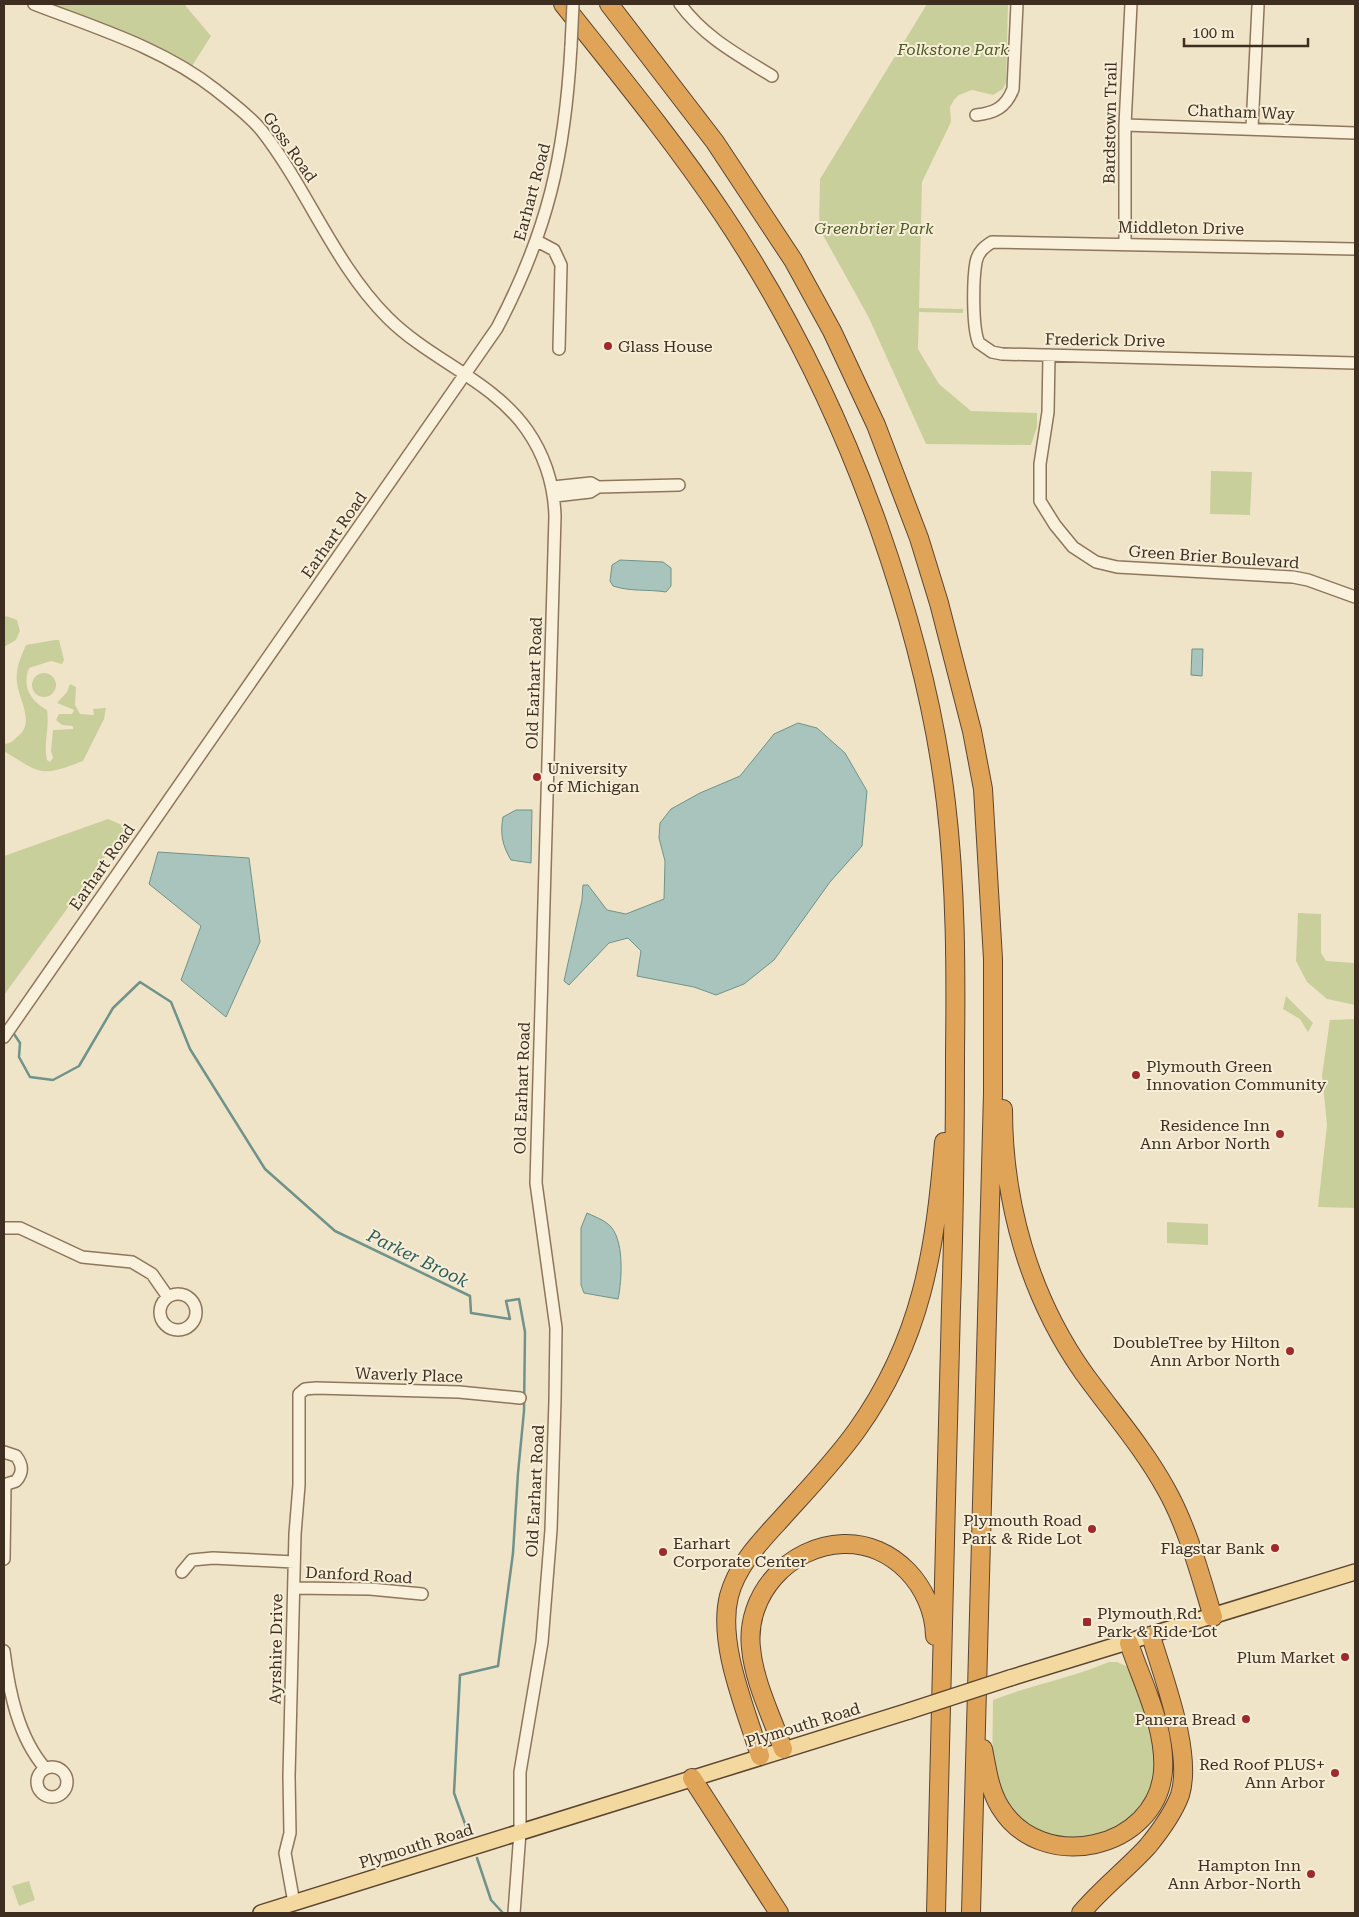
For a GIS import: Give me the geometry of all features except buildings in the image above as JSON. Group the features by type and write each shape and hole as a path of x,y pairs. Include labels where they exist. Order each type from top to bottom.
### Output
{"highway":[{"path":"563,4 679,151 763,278 801,350 860,477 896,580 911,632 940,765 946,802 955,907 956,1012 955,1191 936,1913"},
{"path":"609,4 715,142 746,186 793,260 852,371 876,425 919,538 939,603 969,722 994,852 1002,948 1003,1113 1006,1162 1016,1225 1039,1293 1059,1334 1083,1372 1136,1442 1167,1490 1186,1536 1213,1617"},
{"path":"971,1913 994,990 983,790"},
{"path":"760,1756 727,1647 725,1624 729,1597 735,1578 756,1546 857,1430 890,1379 912,1331 932,1253 942,1177 956,1012"},
{"path":"783,1749 754,1668 750,1647 751,1624 758,1600 775,1574 794,1559 818,1548 844,1544 873,1548 893,1559 913,1575 926,1596 934,1626 939,1746"},
{"path":"1081,1913 1147,1846 1169,1819 1180,1793 1183,1765 1180,1737 1151,1636"},
{"path":"976,1722 989,1782 1000,1807 1014,1824 1040,1842 1065,1848 1095,1846 1119,1835 1142,1817 1157,1796 1163,1771 1162,1745 1156,1719 1129,1642"},
{"path":"692,1778 779,1913"}],"main road":[{"name":"Plymouth Road","path":"261,1913 1355,1572"}],"street":[{"name":"Goss Road","path":"34,4 146,48 177,64 215,89 249,117 289,170 341,257 368,296 395,324 465,376"},
{"name":"Earhart Road","path":"4,1037 12,1022 497,328 517,291 548,207 561,150 571,46 572,4"},
{"path":"680,4 690,18 711,38 772,76"},
{"path":"976,115 991,113 1002,107 1009,100 1013,90 1017,4"},
{"name":"Bardstown Trail","path":"1125,243 1125,125 1131,4"},
{"path":"1252,128 1258,6"},
{"name":"Chatham Way","path":"1125,125 1355,133"},
{"name":"Middleton Drive","path":"1005,240 1355,249"},
{"name":"Frederick Drive","path":"1005,240 992,242 984,247 976,263 975,335 979,343 992,352 1355,362"},
{"path":"537,241 554,250 561,265 559,349"},
{"name":"Green Brier Boulevard","path":"1050,355 1048,412 1040,464 1040,501 1055,525 1073,547 1096,562 1117,567 1293,576 1355,597"},
{"name":"Old Earhart Road","path":"465,376 500,400 526,429 541,453 554,492 536,1183 556,1328 555,1410 551,1530 546,1596 539,1662 521,1764 520,1832 514,1913"},
{"path":"554,492 590,492 598,486 679,485"},
{"path":"4,1228 20,1228 82,1257 132,1262 152,1274 168,1297"},
{"name":"Waverly Place","path":"299,1394 305,1389 316,1388 458,1392 520,1398"},
{"name":"Ayrshire Drive","path":"294,1903 286,1853 290,1833 294,1562 299,1485 299,1394"},
{"path":"4,1452 16,1456 21,1466 21,1472 16,1481 4,1485 4,1559"},
{"path":"182,1572 192,1560 214,1558 294,1562"},
{"name":"Danford Road","path":"294,1588 370,1589 422,1594"},
{"path":"4,1651 9,1710 45,1768"}],"green space":[{"path":"54,4 184,4 211,36 192,66 156,47"},
{"path":"927,4 1008,4 1006,82 1003,89 993,95 972,90 959,95 954,100 950,107 951,122 922,182 919,308 963,309 963,313 919,312 918,349 939,384 971,411 1037,413 1037,427 1031,445 926,444 868,316 819,228 820,179"},
{"path":"1211,471 1252,472 1250,515 1210,514"},
{"path":"6,616 17,620 20,631 16,640 4,647 4,618"},
{"path":"59,640 64,660 62,664 51,661 29,668 26,681 32,697 47,710 47,760 50,762 53,758 51,751 53,730 73,729 73,726 62,725 56,720 59,714 72,714 74,710 57,703 67,692 70,684 76,687 75,705 80,714 94,715 93,709 106,708 104,719 83,761 58,770 42,771 26,765 4,751 4,744 14,740 23,731 25,725 25,711 18,690 17,673 26,645"},
{"path":"44,673 49,674 55,680 55,690 49,696 44,697 39,696 33,690 32,685 33,680 39,674"},
{"path":"108,819 127,827 4,995 4,856"},
{"path":"1298,913 1321,914 1321,953 1326,961 1355,963 1355,1005 1327,999 1307,982 1296,961"},
{"path":"1286,996 1313,1023 1308,1032 1300,1019 1283,1009"},
{"path":"1355,1019 1355,1208 1318,1207 1327,1125 1322,1075 1330,1020"},
{"path":"1167,1222 1208,1224 1208,1245 1167,1243"},
{"path":"1109,1662 1117,1662 1126,1666 1134,1678 1154,1742 1156,1759 1153,1787 1142,1807 1125,1827 1096,1839 1043,1836 1007,1810 992,1777 993,1700"},
{"path":"29,1881 35,1900 19,1906 12,1886"}],"water":[{"path":"620,560 663,562 671,568 671,586 666,592 626,589 613,586 610,581 612,565"},
{"path":"1192,649 1203,649 1202,676 1191,675"},
{"path":"798,723 817,728 845,753 867,791 862,846 830,882 774,960 744,984 716,995 694,987 637,976 641,951 628,938 609,943 569,985 564,981 582,900 583,885 588,885 607,910 626,914 664,899 665,861 659,838 660,823 671,809 700,793 740,776 774,734"},
{"path":"516,810 532,810 531,863 511,860 504,844 502,834 503,817"},
{"path":"158,852 249,858 260,942 226,1017 181,980 201,926 149,884"},
{"path":"587,1213 608,1224 617,1239 621,1260 621,1282 618,1299 584,1293 581,1285 581,1228"}],"waterway":[{"name":"Parker Brook","path":"12,1031 20,1043 19,1057 30,1077 53,1080 79,1066 113,1008 140,982 171,1002 190,1049 265,1169 335,1231 470,1296 471,1313 510,1319 506,1301 519,1299 525,1332 524,1411 513,1553 498,1666 460,1675 454,1793 469,1835"},
{"name":"Parker Brook","path":"477,1858 491,1900 503,1913"}],"place":[{"name":"Glass House","path":"608,346"},
{"name":"University of Michigan","path":"537,777"},
{"name":"Plymouth Green Innovation Community","path":"1136,1075"},
{"name":"Residence Inn Ann Arbor North","path":"1280,1134"},
{"name":"DoubleTree by Hilton Ann Arbor North","path":"1290,1351"},
{"name":"Plymouth Road Park & Ride Lot","path":"1092,1529"},
{"name":"Flagstar Bank","path":"1275,1548"},
{"name":"Earhart Corporate Center","path":"663,1552"},
{"name":"Plymouth Rd. Park & Ride Lot","path":"1087,1622"},
{"name":"Plum Market","path":"1345,1657"},
{"name":"Panera Bread","path":"1246,1719"},
{"name":"Red Roof PLUS+ Ann Arbor","path":"1335,1773"},
{"name":"Hampton Inn Ann Arbor-North","path":"1311,1874"}],"park label":[{"name":"Folkstone Park","path":"953,49"},
{"name":"Greenbrier Park","path":"874,228"}]}
